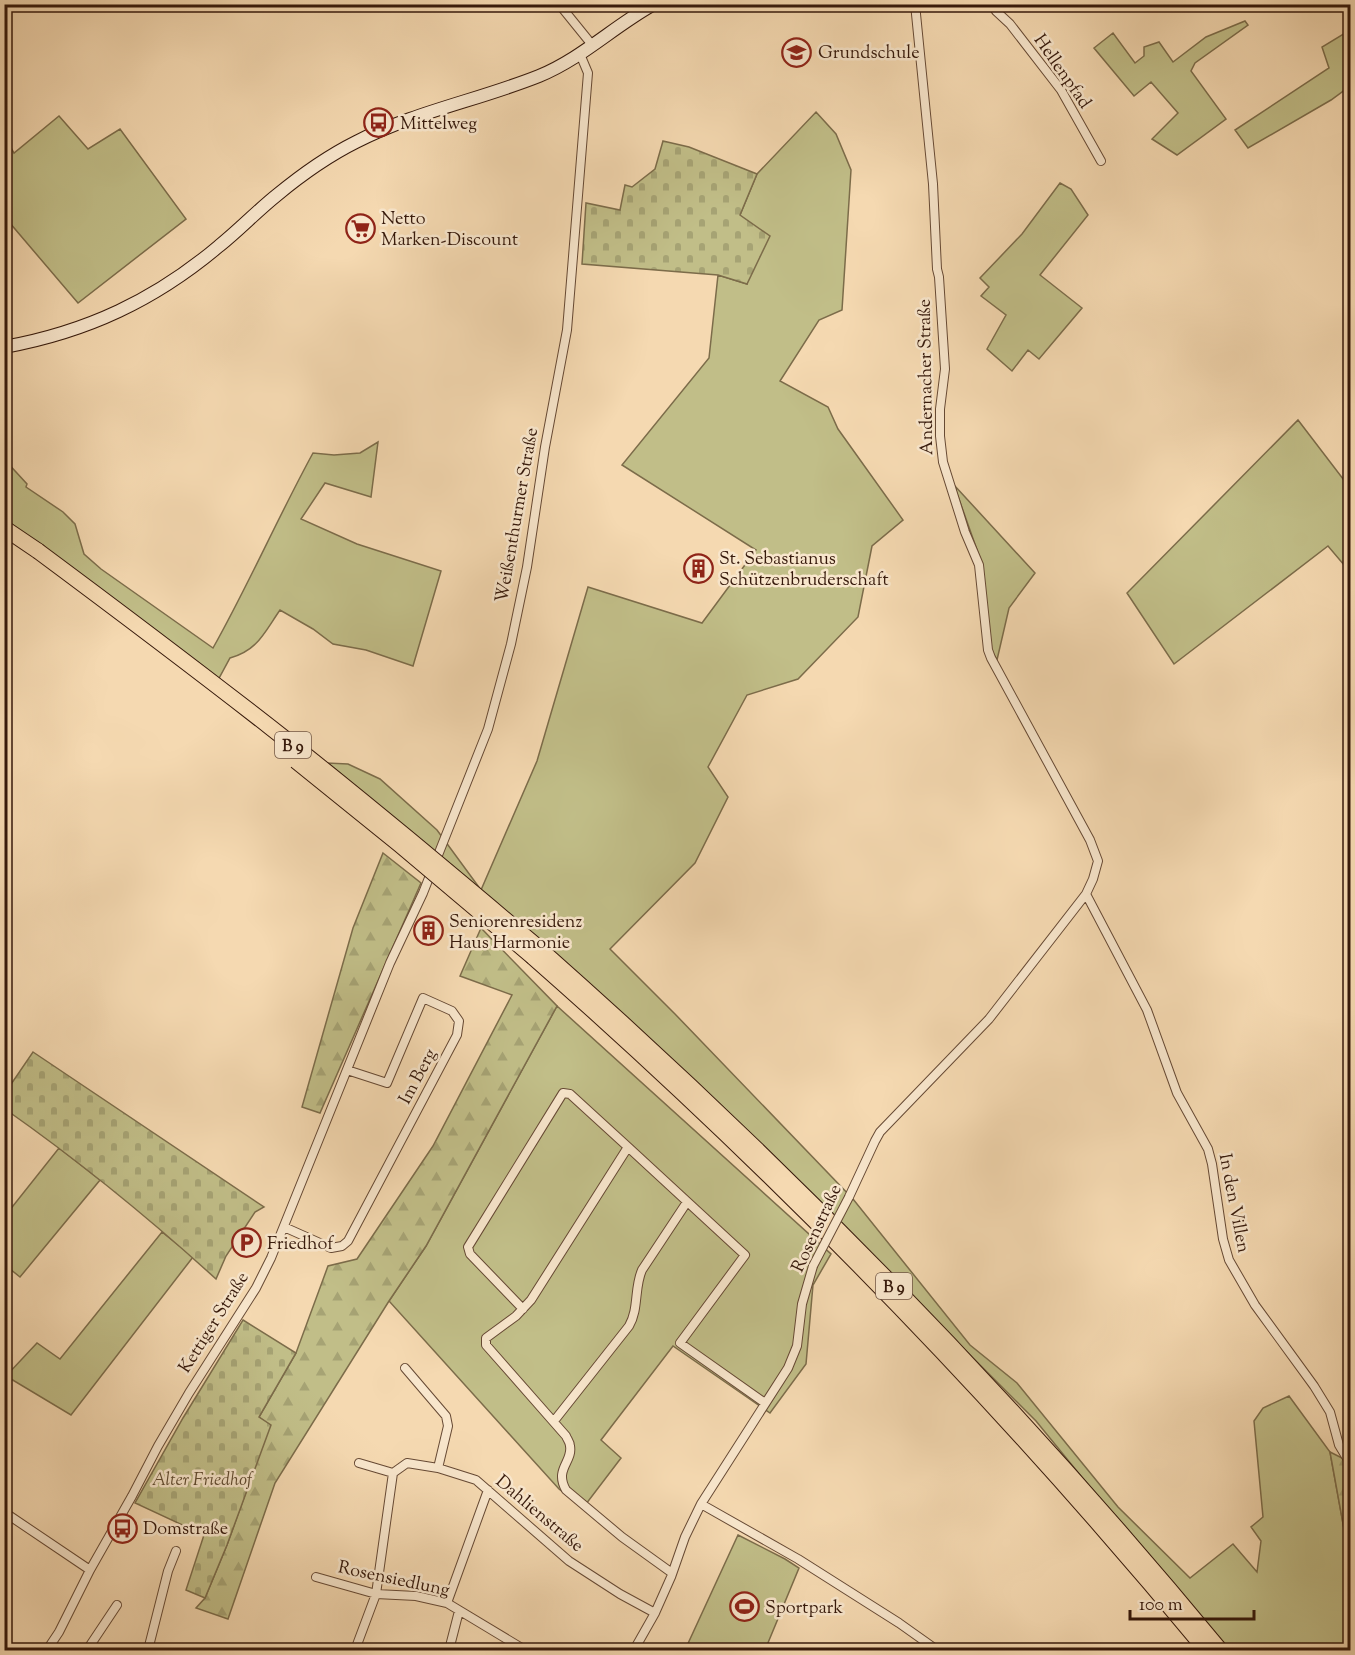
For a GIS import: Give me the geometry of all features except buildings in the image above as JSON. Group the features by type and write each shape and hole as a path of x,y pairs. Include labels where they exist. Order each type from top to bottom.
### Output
{"highway":[{"name":"B 9","path":"4,528 35,555 163,644 409,838 537,953 674,1070 890,1281 1026,1426 1220,1650"},
{"name":"B 9","path":"4,540 35,555"},
{"name":"B 9","path":"537,953 588,1005 735,1143 883,1290 1018,1434 1206,1650"}],"street":[{"path":"559,4 593,46"},
{"path":"4,347 51,337 93,323 132,305 163,288 218,247 277,194 355,142 411,119 540,75 593,46 654,4"},
{"name":"Andernacher Straße","path":"915,4 933,184 945,369 940,409 943,462 965,532 979,565 988,650 991,658 1090,840 1098,861"},
{"name":"Hellenpfad","path":"991,4 1010,24 1061,90 1101,161"},
{"name":"Weißenthurmer Straße","path":"390,963 423,893 488,729 511,644 527,567 545,447 567,330 588,73 580,54"},
{"name":"Rosenstraße","path":"634,1650 655,1613 685,1537 701,1504 788,1368 797,1346 802,1304 813,1266 880,1132 989,1019 1086,894 1094,879 1098,861"},
{"name":"In den Villen","path":"1086,894 1147,1010 1177,1093 1208,1149 1223,1239 1229,1260 1255,1305 1330,1412 1339,1445 1348,1460 1350,1476"},
{"name":"Kettiger Straße","path":"47,1650 189,1393 256,1288 271,1258 390,963"},
{"name":"Im Berg","path":"284,1227 332,1248 342,1246 348,1241 457,1035 459,1021 452,1011 423,998 387,1083 347,1070"},
{"path":"523,1309 470,1254 468,1247 563,1093 570,1094 745,1255 680,1343 765,1403"},
{"path":"628,1147 531,1300 516,1316 486,1338 486,1345 566,1436 570,1446 570,1454 562,1474 562,1483 566,1490 622,1537 672,1573"},
{"path":"554,1421 629,1326 634,1317 637,1280 687,1202"},
{"path":"405,1368 446,1416 448,1426 438,1468"},
{"path":"355,1650 376,1594 393,1473 359,1462"},
{"name":"Dahlienstraße","path":"393,1473 407,1463 438,1468 476,1480 569,1561 655,1613"},
{"path":"447,1603 488,1490"},
{"path":"701,1504 798,1559 937,1650"},
{"path":"4,1512 90,1570"},
{"path":"148,1650 168,1571 176,1551"},
{"name":"Rosensiedlung","path":"316,1577 376,1594 416,1596 447,1603 525,1650"},
{"path":"87,1650 117,1605"},
{"path":"449,1650 459,1611"}],"green space":[{"path":"1245,21 1248,25 1195,63 1191,71 1226,119 1177,155 1152,139 1178,113 1151,82 1134,96 1094,48 1113,33 1135,63 1144,56 1144,47 1159,42 1173,62 1206,37"},
{"path":"1350,30 1350,86 1331,100 1248,148 1235,130 1329,68 1322,47"},
{"path":"816,112 836,134 851,170 842,310 819,320 780,381 828,407 838,429 903,520 872,546 858,617 798,679 747,695 708,767 728,797 695,863 610,949 853,1199 970,1345 1017,1383 1118,1507 1190,1578 1233,1544 1257,1572 1261,1541 1251,1527 1263,1517 1254,1421 1263,1408 1289,1396 1330,1452 1350,1562 1350,1650 1223,1650 1036,1421 760,1145 481,891 328,763 348,764 380,779 437,830 481,890 537,761 588,587 702,623 756,550 622,465 709,358 718,275 747,284 740,215 757,174"},
{"path":"59,116 88,149 120,129 186,219 78,303 9,222 5,221 5,137 14,153"},
{"path":"663,141 689,147 757,174 740,215 770,236 747,284 718,275 582,264 586,203 620,210 625,185 632,187 655,169"},
{"path":"1060,183 1071,189 1088,215 1040,275 1082,308 1039,359 1028,350 1012,371 987,349 1006,315 981,296 989,287 980,278 1022,234"},
{"path":"1298,420 1350,488 1350,572 1328,546 1174,664 1127,593"},
{"path":"378,442 371,497 325,483 301,519 357,544 441,571 413,666 366,650 333,644 313,629 280,610 254,645 240,655 230,658 218,680 5,520 4,459 27,484 26,487 63,512 75,524 84,554 101,569 213,648 313,453 334,455 360,453"},
{"path":"954,485 1035,573 1009,608 997,660 990,648 982,564"},
{"path":"383,853 421,883 320,1113 302,1107 353,928"},
{"path":"481,928 557,1006 426,1246 275,1483 228,1619 196,1608 205,1598 227,1545 270,1425 259,1417 296,1353 328,1266 357,1259 433,1146 512,995 460,976"},
{"path":"557,1006 831,1254 813,1285 806,1364 770,1413 673,1346 601,1440 621,1458 583,1508 559,1489 389,1301 426,1246"},
{"path":"33,1052 264,1207 255,1212 226,1256 216,1279 113,1191 5,1109 5,1093"},
{"path":"59,1148 100,1180 20,1277 5,1265 5,1216"},
{"path":"162,1232 193,1257 71,1415 6,1376 37,1343 60,1359"},
{"name":"Alter Friedhof","path":"243,1320 296,1353 259,1417 271,1425 205,1598 186,1590 204,1535 135,1503 183,1418"},
{"path":"1330,1452 1350,1462 1350,1562"},
{"name":"Sportpark","path":"738,1535 799,1568 765,1650 685,1650"}],"place":[{"name":"Grundschule","path":"797,52"},
{"name":"Mittelweg","path":"379,123"},
{"name":"Netto Marken-Discount","path":"360,228"},
{"name":"St. Sebastianus Schützenbruderschaft","path":"698,568"},
{"name":"Seniorenresidenz Haus Harmonie","path":"428,931"},
{"name":"Friedhof","path":"246,1243"},
{"name":"Domstraße","path":"122,1528"},
{"name":"Sportpark","path":"744,1607"}]}
